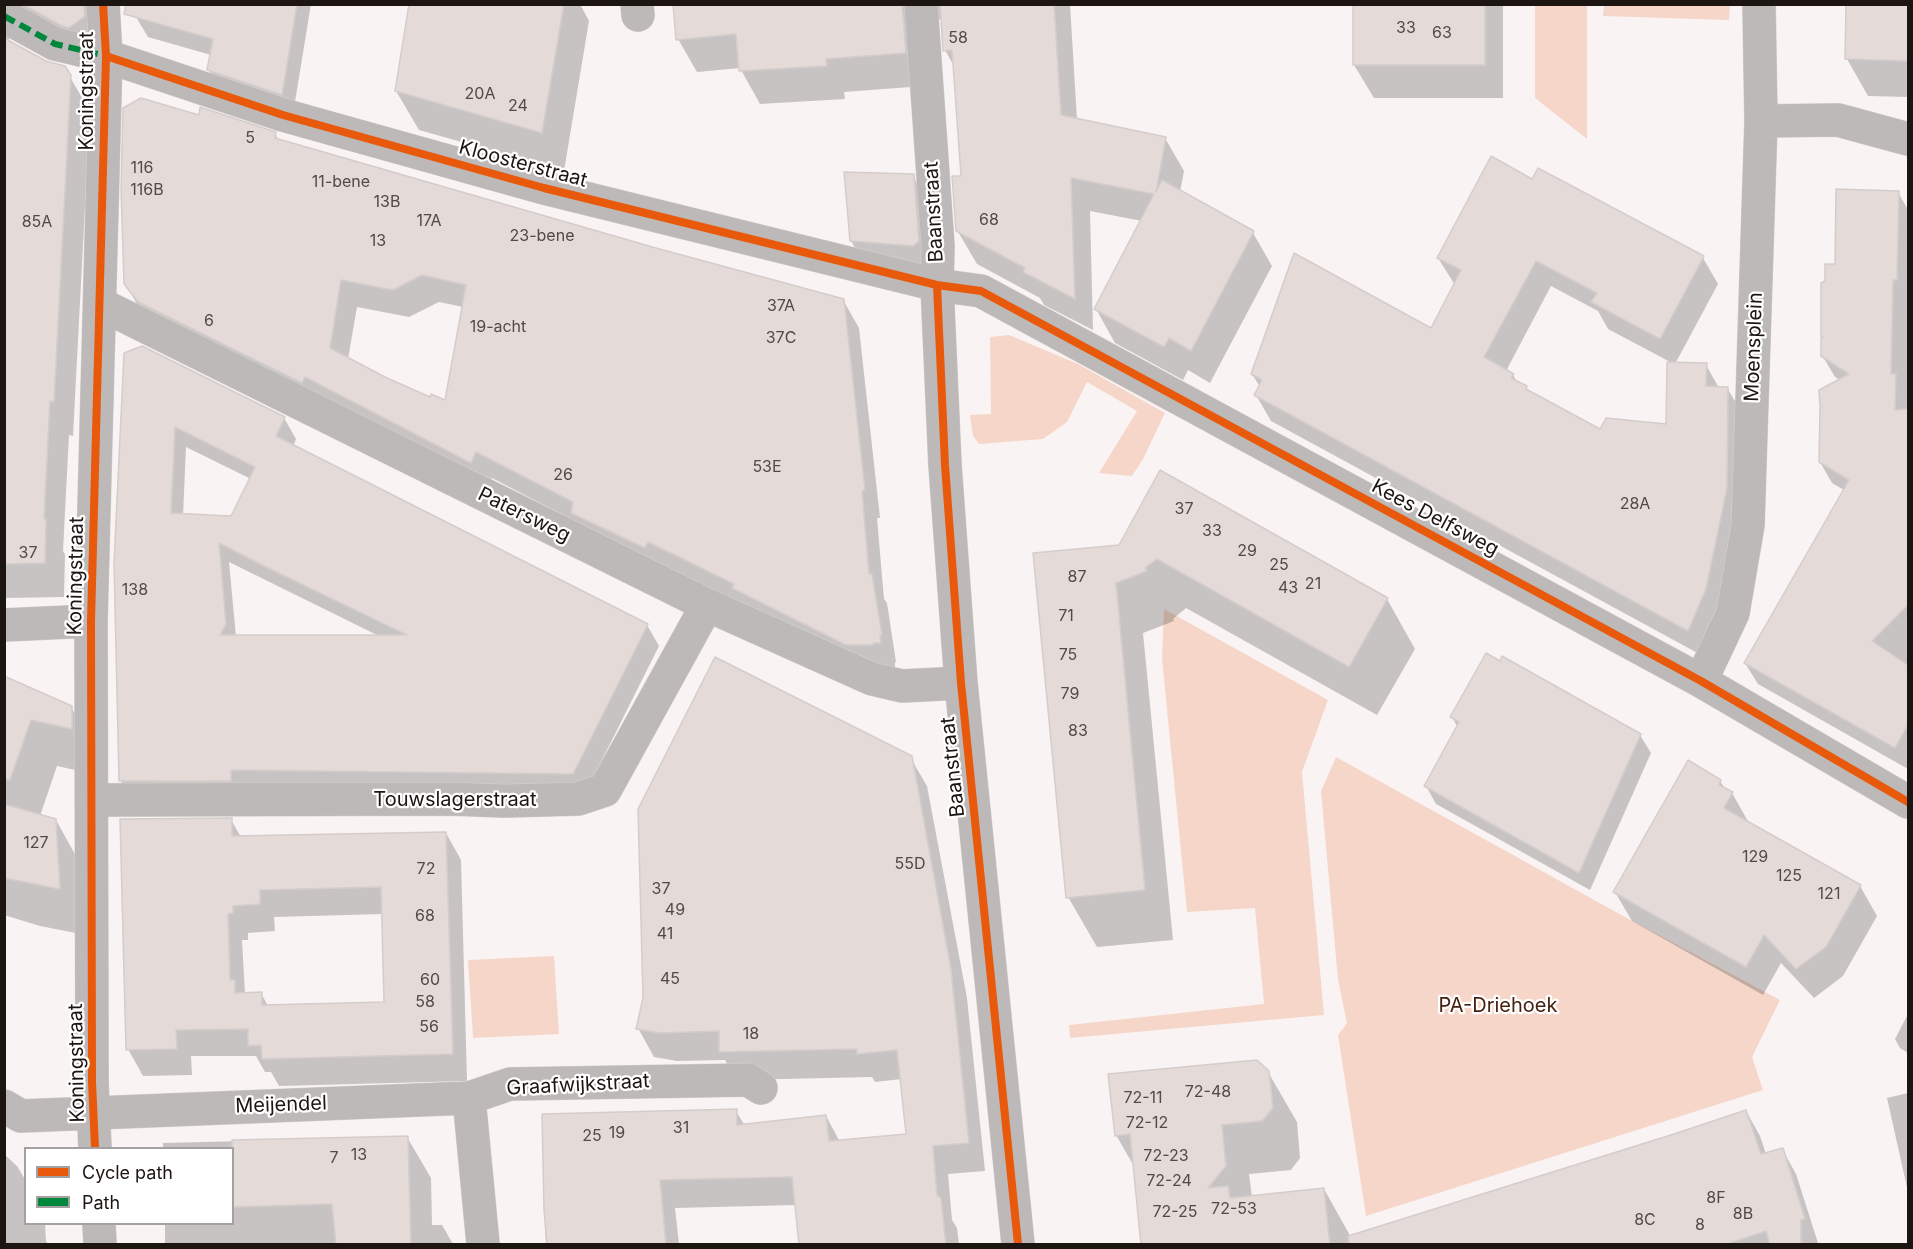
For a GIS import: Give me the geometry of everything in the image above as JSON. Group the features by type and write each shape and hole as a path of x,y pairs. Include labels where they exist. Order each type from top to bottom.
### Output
{"street":[{"name":"Koningstraat","path":"95,1147 91,621 106,56 103,4"},
{"name":"Baanstraat","path":"921,4 938,246 937,285 945,465 960,683 1018,1245"},
{"name":"Moensplein","path":"1701,681 1733,613 1748,525 1761,121 1759,4"},
{"name":"Kloosterstraat","path":"4,16 56,44 106,56 283,115 544,188 937,285"},
{"path":"1761,121 1838,120 1908,139"},
{"name":"Kees Delfsweg","path":"937,285 981,291 1701,681 1908,802"},
{"name":"Patersweg","path":"100,304 707,605 872,679 902,686 960,683"},
{"name":"Touwslagerstraat","path":"92,800 451,799 504,801 578,799 605,790 707,605"},
{"path":"4,625 91,621"},
{"name":"Graafwijkstraat","path":"469,1098 510,1084 532,1083 748,1080 761,1088"},
{"path":"469,1098 483,1245"},
{"name":"Meijendel","path":"4,1106 21,1116 469,1098"},
{"path":"99,1225 100,1245"}],"green space":[{"path":"1535,5 1587,5 1587,139 1535,98"},
{"path":"1604,5 1730,5 1729,20 1603,16"},
{"path":"1009,335 1078,364 1165,413 1143,459 1132,476 1099,473 1137,411 1087,382 1067,422 1043,439 979,444 973,436 970,415 991,414 990,337"},
{"path":"1164,609 1328,700 1302,772 1324,1015 1070,1038 1069,1025 1264,1004 1255,908 1187,912 1162,659"},
{"name":"PA-Driehoek","path":"1336,757 1780,1000 1752,1057 1763,1090 1366,1216 1338,1035 1347,1023 1338,980 1321,791"},
{"path":"554,956 559,1034 473,1038 468,960"}],"building":[{"path":"22,4 84,4 85,16 69,28"},
{"path":"126,4 297,4 282,95 207,70 213,39 124,14"},
{"path":"409,4 564,4 542,133 395,91"},
{"path":"673,4 902,4 906,53 826,59 827,66 739,71 736,34 676,40"},
{"path":"940,4 1054,4 1061,115 1166,137 1156,192 1162,180 1254,231 1191,351 1169,338 1164,347 1094,309 1154,194 1071,178 1075,299 1023,272 1025,268 956,231 952,176 961,176 952,50 943,51"},
{"path":"1353,4 1485,4 1485,65 1353,65"},
{"path":"1846,4 1908,4 1908,61 1845,59"},
{"path":"4,38 46,61 65,66 71,75 54,402 50,401 44,519 46,519 45,563 4,564"},
{"path":"141,98 199,115 200,107 276,132 275,138 656,248 844,299 865,490 862,491 869,574 872,574 882,635 880,635 881,643 846,645 732,588 734,584 648,542 645,548 571,513 573,502 476,452 471,463 305,377 302,383 138,302 124,284 121,189 123,108","holes":["422,275 466,285 445,400 431,394 430,397 385,377 330,348 341,280 393,290"]},
{"path":"1491,156 1532,179 1538,168 1704,256 1660,339 1591,302 1597,293 1536,261 1484,357 1514,374 1511,378 1527,386 1526,389 1600,429 1606,418 1666,424 1667,362 1707,363 1706,386 1728,387 1727,488 1706,589 1688,631 1254,395 1262,380 1251,374 1294,253 1431,328 1461,270 1437,258"},
{"path":"844,172 914,174 919,241 913,246 850,241"},
{"path":"1836,189 1899,191 1897,280 1893,280 1891,374 1896,374 1895,410 1908,409 1908,605 1872,641 1908,665 1908,725 1895,748 1744,663 1849,480 1819,462 1821,408 1819,390 1849,374 1821,356 1823,337 1821,337 1821,283 1825,281 1825,264 1835,264"},
{"path":"142,346 285,417 276,436 648,624 573,774 231,770 231,781 119,781 114,563 124,353","holes":["175,427 255,467 231,516 171,513","219,543 268,568 407,635 220,635 226,624"]},
{"path":"1160,470 1388,598 1349,667 1157,559 1145,568 1147,571 1116,583 1145,890 1066,898 1033,553 1119,545"},
{"path":"1486,653 1500,661 1502,656 1641,734 1579,873 1424,786 1459,722 1450,717"},
{"path":"715,657 912,756 951,969 969,1143 933,1146 937,1195 941,1198 946,1245 799,1245 792,1177 660,1180 666,1245 547,1245 542,1114 737,1109 737,1125 826,1115 829,1141 906,1134 897,1050 857,1054 857,1049 719,1052 719,1031 660,1033 636,1029 643,998 638,809"},
{"path":"4,676 72,706 72,729 31,720 10,780 4,779"},
{"path":"1688,760 1721,780 1719,785 1733,792 1724,808 1861,885 1826,947 1796,969 1764,935 1746,967 1613,892"},
{"path":"4,804 56,819 60,889 4,878"},
{"path":"232,818 232,836 446,832 453,1054 262,1059 261,1045 248,1046 248,1029 176,1030 177,1049 126,1050 120,819","holes":["381,887 384,1002 262,1005 262,992 235,993 235,980 230,980 228,914 233,913 233,906 260,904 260,890"]},
{"path":"1257,1060 1269,1071 1273,1108 1262,1121 1222,1125 1226,1166 1208,1188 1228,1186 1230,1198 1324,1188 1330,1245 1141,1245 1130,1134 1115,1136 1108,1074"},
{"path":"1746,1110 1761,1154 1783,1148 1805,1219 1801,1220 1801,1245 1770,1245 1766,1231 1724,1245 1349,1245 1348,1236"},
{"path":"408,1136 411,1245 336,1245 332,1204 234,1207 232,1140"}],"marked path":[{"path":"4,16 55,44 106,56"}],"cycle path":[{"path":"95,1147 92,1082 91,621 106,56 103,4"},
{"path":"106,56 283,115 544,188 937,285 981,291 1701,681 1908,802"},
{"path":"937,285 945,465 961,683 1018,1244"}]}
